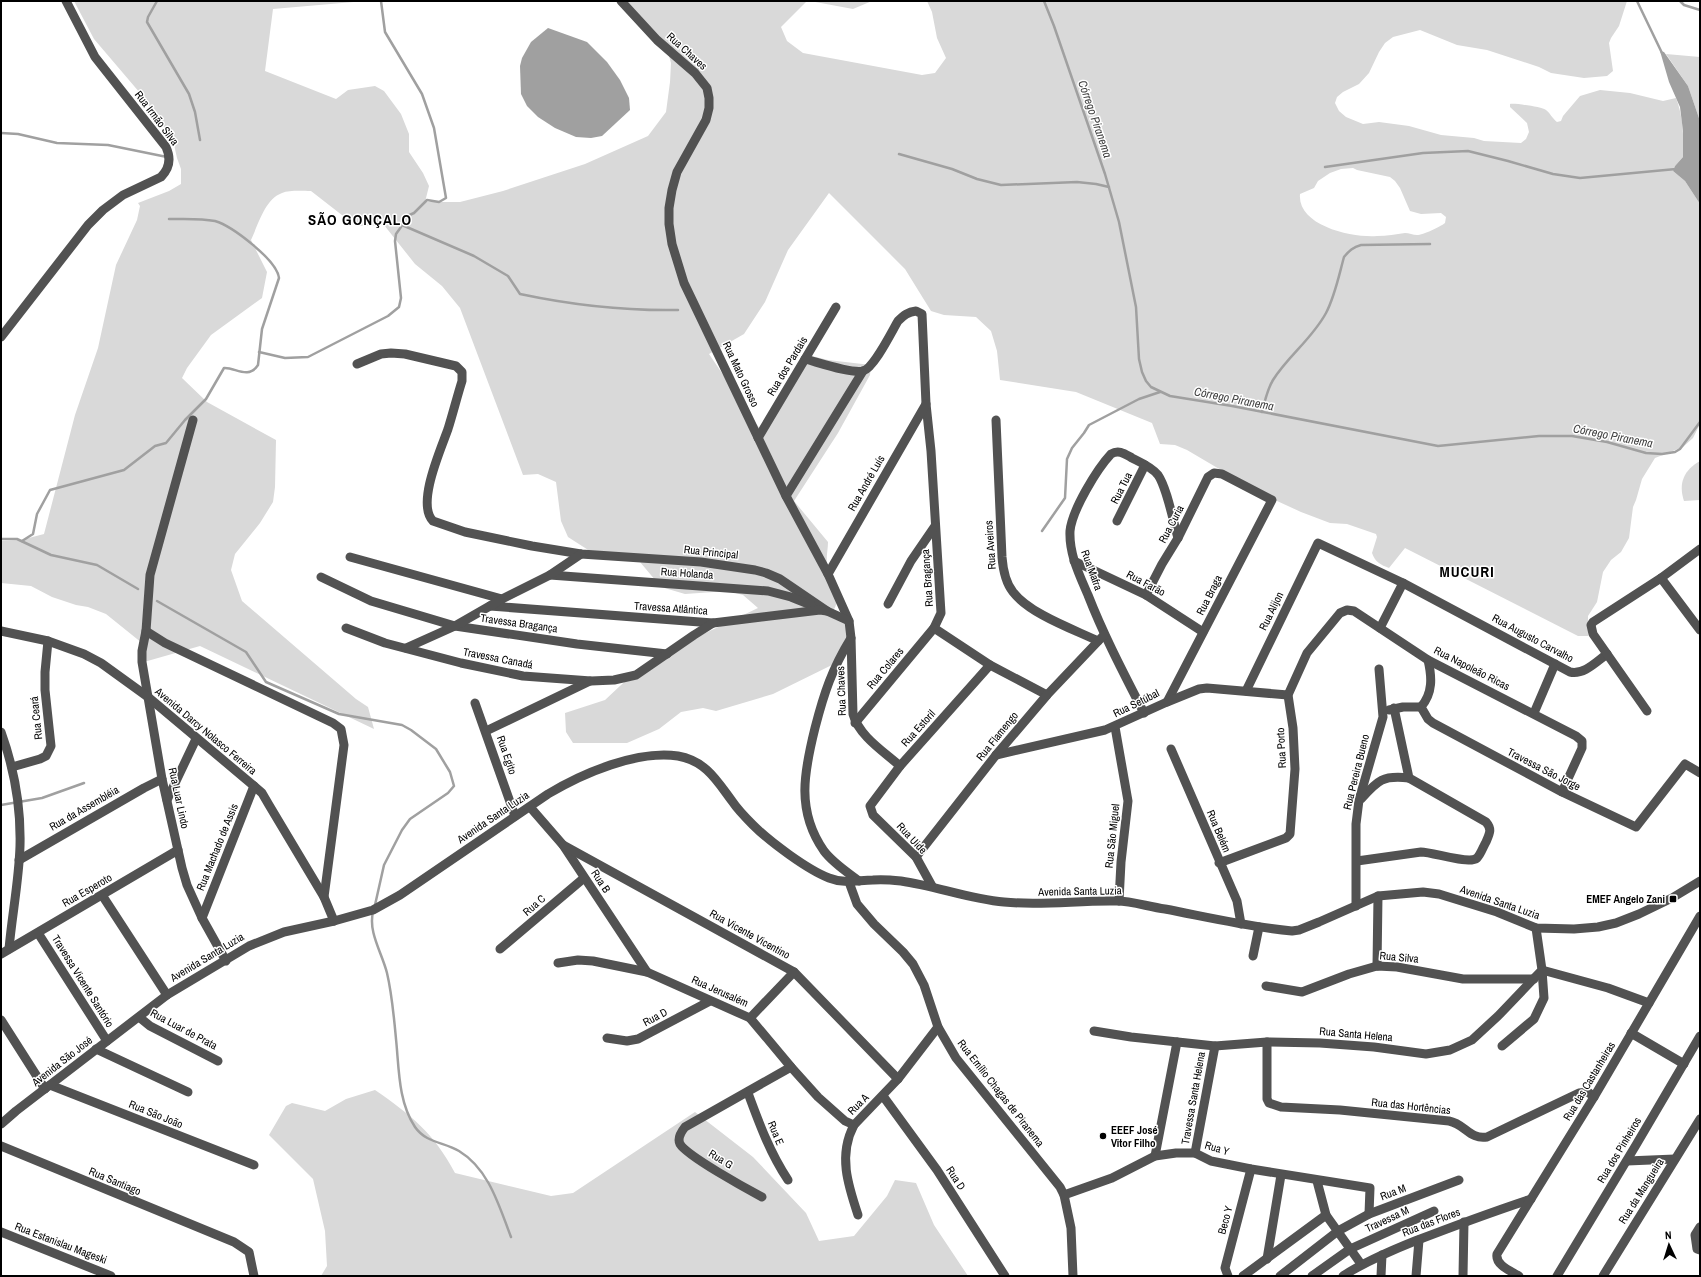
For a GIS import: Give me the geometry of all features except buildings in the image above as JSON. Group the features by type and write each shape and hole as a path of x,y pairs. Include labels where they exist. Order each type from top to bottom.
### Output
{"street":[{"name":"Rua Irmão Silva","path":"1,337 88,225 113,201 165,174 170,162 170,155 166,147 95,57 66,1"},
{"name":"Rua Chaves","path":"621,1 657,40 702,80 708,93 709,108 706,120 700,130"},
{"name":"Rua Mato Grosso","path":"700,130 677,172 672,190 668,208 672,244 684,282 786,496 828,574 849,620"},
{"name":"Rua dos Pardais","path":"758,438 836,307"},
{"name":"Rua Bragança","path":"863,371 874,361 898,320 907,312 920,312 923,318 926,404 931,451 941,604 940,619 934,628"},
{"name":"Rua Principal","path":"357,364 381,354 391,353 405,354 456,366 460,369 462,381 429,484 427,502 429,517 433,520 465,532 532,546 581,554 701,562 754,570 780,579 824,610"},
{"path":"805,359 852,371 863,371"},
{"path":"786,496 863,371"},
{"name":"Rua André Luís","path":"828,574 926,404"},
{"name":"Rua Luar Lindo","path":"193,420 150,575 146,631 142,652 148,698 162,779 187,885 202,918 226,961"},
{"name":"Rua Aveiros","path":"996,420 1002,557 1004,572 1009,585 1022,602 1036,612 1101,638"},
{"name":"Rua Mafra","path":"1101,638 1074,561 1070,543 1072,520 1085,491 1107,458 1115,452 1124,453 1145,465"},
{"path":"1145,465 1158,476 1178,538"},
{"name":"Rua Tua","path":"1117,521 1145,465"},
{"name":"Rua Curia","path":"1146,595 1162,564 1178,538 1208,477 1214,473 1222,474 1272,500"},
{"name":"Rua Braga","path":"1167,702 1272,500"},
{"path":"888,604 911,561 935,526"},
{"name":"Rua Augusto Carvalho","path":"1318,543 1403,583 1570,672 1577,673 1584,670 1607,654"},
{"name":"Rua Alijon","path":"1246,690 1318,543"},
{"path":"1647,711 1591,630 1593,622 1662,578 1700,549"},
{"path":"406,648 455,626 502,599 550,575 581,554"},
{"path":"350,557 472,592 502,599"},
{"name":"Rua Farão","path":"1074,561 1146,595 1203,632"},
{"name":"Rua Holanda","path":"550,575 768,591 798,599 824,610"},
{"name":"Travessa Bragança","path":"321,577 371,601 455,626 577,644 667,654"},
{"path":"1662,578 1700,630"},
{"path":"1380,628 1403,583"},
{"name":"Travessa Atlântica","path":"490,606 714,623 824,610 849,620"},
{"name":"Rua Napoleão Ricas","path":"1288,695 1307,653 1340,613 1347,610 1354,610 1428,660 1534,713 1576,736 1582,741 1582,748 1562,792"},
{"name":"Rua Chaves","path":"849,620 852,638 852,714 855,723 861,732 900,766"},
{"path":"667,654 714,623"},
{"name":"Travessa Canadá","path":"346,628 378,640 461,663 523,676 591,681 614,680 632,677 645,670 667,654"},
{"path":"934,628 990,665 1047,695"},
{"name":"Rua Colares","path":"855,723 934,628"},
{"name":"Avenida Darcy Nolasco Ferreira","path":"1,631 48,641 84,654 101,663 148,698 254,786 262,793 324,897 334,921"},
{"path":"146,631 165,643 333,723 342,729 344,745 324,897"},
{"path":"852,638 837,662 824,694 808,761 804,791 808,820 821,847 832,860 859,881"},
{"path":"1101,638 1144,713"},
{"name":"Rua Flamengo","path":"916,857 996,755 1047,695 1101,638"},
{"name":"Rua Ceará","path":"12,767 46,756 51,746 45,690 48,641"},
{"path":"1383,717 1387,711 1394,708 1421,707 1426,701 1430,690 1431,671 1428,660"},
{"path":"1534,713 1555,664"},
{"name":"Rua Estoril","path":"870,809 871,803 900,766 990,665"},
{"name":"Rua Pereira Bueno","path":"1356,906 1356,824 1359,800 1383,717 1379,669"},
{"path":"486,730 591,681"},
{"name":"Rua Setúbal","path":"996,755 1115,727 1167,702 1199,689 1246,690 1288,695"},
{"name":"Rua Porto","path":"1219,863 1286,838 1290,834 1292,828 1291,807 1295,768 1293,728 1288,695"},
{"name":"Rua Egito","path":"475,703 486,730 515,816"},
{"name":"Travessa São Jorge","path":"1421,707 1428,719 1433,723 1562,792 1636,828 1685,764 1700,773"},
{"path":"1394,708 1409,778"},
{"name":"Rua São Miguel","path":"1115,727 1128,801 1120,862 1119,901"},
{"path":"1,732 12,767 20,835 19,860 5,952"},
{"path":"167,800 196,739"},
{"name":"Rua Belém","path":"1171,749 1236,901 1241,924"},
{"name":"Avenida Santa Luzia","path":"139,1017 167,995 249,946 266,938 284,932 334,921 373,910 400,895 515,816 567,783 612,764 658,756 682,757 696,762 714,776 744,816 775,844 820,874 832,880 849,882 885,880 932,886 968,897 1003,902 1027,904 1119,901 1241,924 1292,931 1299,930 1378,896 1414,892 1431,893 1497,912 1536,928 1574,930 1616,923 1639,914 1661,904 1700,880"},
{"path":"1357,861 1431,852 1468,861 1475,859 1480,854 1490,833 1490,827 1486,822 1409,778 1385,778 1371,787 1359,800"},
{"name":"Rua da Assembléia","path":"19,860 162,779"},
{"name":"Rua Machado de Assis","path":"202,918 254,786"},
{"name":"Rua B","path":"530,807 562,845 647,972"},
{"name":"Rua Uide","path":"870,809 873,815 916,857 932,886"},
{"name":"Rua Vicente Vicentino","path":"562,845 794,972 898,1079"},
{"name":"Rua Esperoto","path":"5,952 178,850"},
{"name":"Rua C","path":"500,950 584,878"},
{"name":"Rua Emílio Chagas de Piranema","path":"849,882 857,904 874,924 903,952 913,964 924,985 938,1027 956,1058 1041,1163 1064,1195 1071,1228 1073,1276"},
{"path":"102,895 167,995"},
{"path":"1377,966 1378,896"},
{"name":"Rua das Castanheiras","path":"1505,1272 1496,1258 1497,1254 1594,1097 1700,916"},
{"path":"1253,956 1259,927"},
{"path":"1502,1046 1534,1019 1544,998 1536,928"},
{"name":"Travessa Vicente Santório","path":"38,932 107,1041"},
{"name":"Rua Jerusalém","path":"558,963 578,960 593,961 647,972 750,1018 791,1067 826,1105 845,1121 854,1126"},
{"name":"Rua Silva","path":"1266,986 1302,992 1349,974 1377,966 1397,967 1463,979 1534,978"},
{"path":"1542,970 1608,988 1649,1003"},
{"name":"Rua Santa Helena","path":"1094,1031 1131,1037 1215,1046 1267,1042 1320,1043 1366,1046 1426,1054 1450,1050 1472,1040 1498,1016 1542,970"},
{"path":"750,1018 794,972"},
{"name":"Rua D","path":"607,1038 627,1041 638,1039 710,1001"},
{"name":"Avenida São José","path":"1,1124 139,1017"},
{"name":"Rua Luar de Prata","path":"139,1017 150,1026 218,1061"},
{"path":"1,1020 48,1087"},
{"name":"Rua A","path":"858,1215 850,1193 845,1156 846,1144 854,1126 898,1079 938,1027"},
{"path":"1631,1034 1684,1064"},
{"name":"Rua dos Pinheiros","path":"1557,1276 1627,1161 1700,1036"},
{"path":"1155,1156 1177,1042"},
{"name":"Rua das Hortências","path":"1267,1042 1267,1099 1269,1103 1281,1107 1340,1110 1449,1121 1461,1125 1472,1136 1480,1138 1487,1137 1579,1093 1588,1092 1594,1097"},
{"name":"Travessa Santa Helena","path":"1195,1154 1215,1046"},
{"path":"96,1049 188,1092"},
{"path":"748,1092 791,1067"},
{"name":"Rua São João","path":"48,1087 254,1165"},
{"name":"Rua G","path":"748,1092 684,1127 680,1132 680,1143 686,1151 723,1175 762,1197"},
{"name":"Rua E","path":"748,1092 766,1141 778,1165 788,1180"},
{"name":"Rua D","path":"883,1096 937,1170 1005,1276"},
{"name":"Rua da Mangueira","path":"1603,1276 1700,1119"},
{"name":"Rua Santiago","path":"1,1146 234,1242 249,1252 254,1276"},
{"name":"Rua Y","path":"1064,1195 1112,1178 1155,1156 1176,1153 1195,1154 1211,1161 1281,1175 1370,1188 1369,1214"},
{"path":"1627,1161 1675,1159"},
{"name":"Beco Y","path":"1228,1276 1224,1271 1251,1169"},
{"path":"1267,1259 1281,1175"},
{"name":"Rua M","path":"1338,1231 1369,1214 1458,1180"},
{"path":"1317,1181 1326,1215 1361,1264"},
{"name":"Rua das Flores","path":"1343,1276 1361,1264 1382,1255 1464,1222 1531,1199"},
{"name":"Travessa M","path":"1312,1276 1350,1249 1434,1211"},
{"path":"1243,1276 1326,1215"},
{"path":"1463,1276 1464,1222"},
{"path":"1699,1250 1695,1235 1700,1227"},
{"path":"1280,1276 1338,1231"},
{"name":"Rua Estanislau Mageski","path":"1,1232 111,1276"},
{"path":"1416,1276 1419,1240"},
{"path":"1381,1276 1382,1255"},
{"path":"1505,1272 1519,1276"}],"shaded area":[{"path":"74,1 365,1 273,9 265,71 336,99 348,90 375,86 384,91 401,114 409,134 409,152 423,173 429,186 425,202 460,202 503,191 585,164 648,136 666,112 671,63 669,56 620,1 807,1 781,27 787,41 803,53 922,75 935,73 946,58 937,38 932,12 927,1 1627,1 1619,26 1609,43 1613,71 1607,76 1584,78 1551,73 1539,67 1487,50 1457,45 1420,30 1393,37 1385,43 1369,73 1359,84 1343,92 1337,97 1335,103 1339,111 1346,117 1363,124 1379,122 1409,126 1441,135 1474,138 1484,141 1521,143 1526,139 1529,132 1527,123 1510,107 1510,104 1544,109 1557,122 1561,121 1563,116 1580,96 1600,90 1630,93 1663,101 1676,98 1682,127 1683,157 1675,166 1673,171 1685,181 1700,204 1699,426 1693,438 1683,447 1655,458 1642,479 1633,507 1629,538 1621,552 1611,560 1603,572 1597,602 1588,616 1588,636 1578,636 1405,548 1389,568 1383,566 1377,561 1372,553 1377,537 1376,534 1347,524 1330,523 1301,512 1260,493 1187,450 1175,445 1160,444 1152,423 1076,392 1000,380 997,351 991,331 976,317 944,315 931,311 905,269 829,193 788,250 765,302 744,334 709,354 764,435 804,354 828,360 871,365 870,375 838,433 794,501 828,542 827,564 837,599 833,611 845,620 848,637 836,663 773,694 716,711 703,708 681,712 659,729 627,743 573,743 566,732 565,713 605,700 636,671 674,648 758,608 743,595 728,591 685,594 661,587 640,562 596,555 568,537 561,521 556,482 538,474 523,475 460,308 442,286 415,264 384,225 356,226 311,191 285,192 276,196 271,201 259,220 251,240 267,272 262,298 211,335 187,368 182,378 207,402 276,440 275,487 273,502 260,523 235,554 231,570 242,601 356,699 368,707 374,729 200,646 144,662 142,643 106,614 88,607 76,605 52,597 31,586 1,583 1,541 21,540 44,534 75,415 98,348 116,265 137,220 140,206 138,203 169,191 181,184 181,169 173,140 140,93 94,39","holes":["1353,168 1390,177 1400,188 1410,211 1421,214 1441,213 1446,217 1445,223 1420,235 1405,233 1384,236 1367,236 1354,235 1328,228 1307,214 1301,205 1300,194 1314,188 1318,181 1330,173 1341,169"]},
{"path":"810,1 872,1 853,9"},
{"path":"548,28 587,42 607,62 620,80 629,98 630,110 602,136 591,138 576,137 555,128 538,117 527,106 521,94 520,66 522,58 531,42"},
{"path":"1660,51 1664,52 1688,86 1700,121 1700,204 1685,181 1673,171 1675,166 1683,157 1683,131 1680,107 1669,82"},
{"path":"1666,54 1700,57 1700,121 1688,86"},
{"path":"1700,461 1700,500 1684,501 1682,494 1682,483 1686,473"},
{"path":"375,1090 400,1108 421,1126 439,1147 455,1173 551,1196 573,1193 695,1112 753,1157 806,1213 819,1241 854,1236 887,1196 895,1180 916,1183 934,1225 968,1276 321,1276 327,1266 325,1231 313,1179 269,1135 286,1106 292,1103 325,1111 346,1099"}],"waterway":[{"path":"157,1 148,17 147,22 189,94 195,112 200,140"},
{"path":"259,352 285,358 308,357 388,316 399,307 401,298 395,241 396,234 405,217 414,213 427,200 439,202 446,198 434,128 422,94 385,32 381,1"},
{"name":"Córrego Piranema","path":"1044,1 1105,174 1119,222 1136,307 1139,359 1142,372 1146,381 1151,387 1170,396 1232,406 1438,446 1539,436 1572,436 1607,442 1646,453 1662,454 1675,452 1680,449 1700,422"},
{"path":"1637,1 1662,53"},
{"path":"1680,1 1684,5 1700,10"},
{"path":"1,133 18,134 57,143 108,145 167,157"},
{"path":"1325,167 1423,153 1468,151 1553,174 1580,178 1676,169"},
{"path":"899,154 952,169 977,179 1001,185 1077,182 1109,187"},
{"path":"22,541 33,534 37,514 50,490 124,470 155,446 166,443 185,420 206,399 224,368 241,372 250,372 258,365 262,329 279,278 271,262 242,236 223,224 204,219 169,219"},
{"path":"402,225 474,256 508,276 520,294 599,306 678,310"},
{"path":"1262,412 1273,380 1314,331 1326,313 1334,293 1344,257 1353,248 1361,245 1430,244"},
{"path":"1042,531 1065,498 1067,459 1072,448 1089,425 1139,399 1160,392"},
{"path":"1,539 17,539 51,555 97,565 138,589"},
{"path":"157,601 246,652 266,682 339,714 402,725 436,749 450,772 454,786 448,793 410,819 402,830 384,865 375,905"},
{"path":"1,805 42,798 84,783"},
{"path":"373,912 372,927 387,973 394,1014 400,1084 402,1096 409,1117 415,1127 424,1136 459,1151 478,1168 492,1189 511,1237"}],"place":[{"name":"EMEF Angelo Zani","path":"1673,899"},
{"name":"EEEF José Vitor Filho","path":"1103,1136"}],"district":[{"name":"SÃO GONÇALO","path":"360,219"},
{"name":"MUCURI","path":"1467,571"}]}
